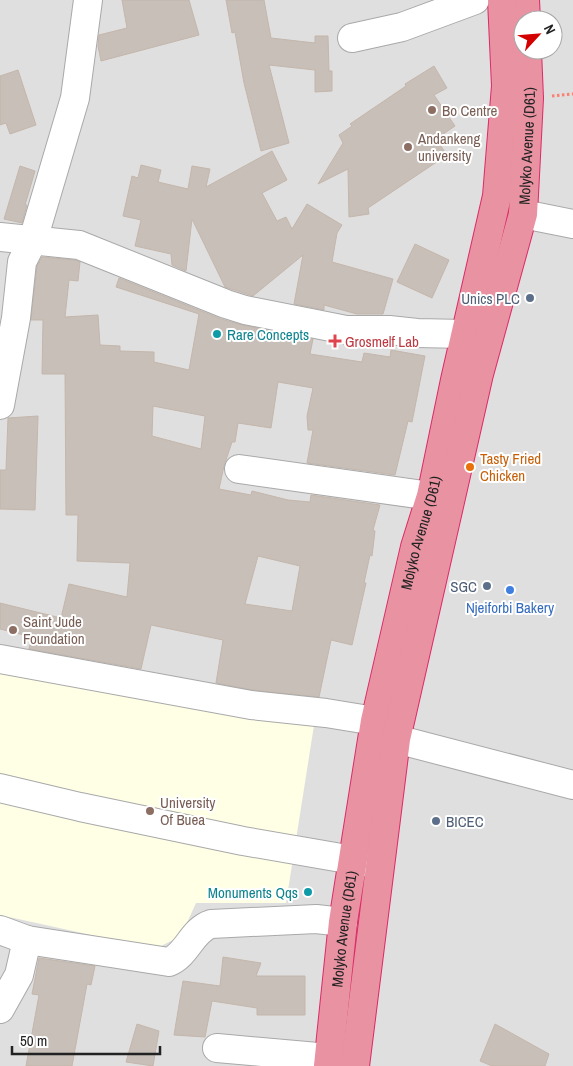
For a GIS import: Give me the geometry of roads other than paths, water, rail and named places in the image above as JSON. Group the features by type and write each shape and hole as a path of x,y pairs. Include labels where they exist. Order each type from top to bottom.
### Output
{"highway":[{"name":"Molyko Avenue (D61)","path":"329,1062 343,922 375,721 415,547 431,496 465,334 497,196 506,86 502,0"},
{"name":"Molyko Avenue (D61)","path":"355,1066 396,739 479,374 523,214 529,98 527,60"}],"street":[{"path":"0,405 16,318 22,262 33,240 74,98 88,0"},
{"path":"352,38 402,27 475,0"},
{"path":"523,214 573,224"},
{"path":"0,237 79,245 226,304 254,312 346,330 465,334"},
{"path":"239,469 431,496"},
{"path":"0,659 251,705 326,713 375,721"},
{"path":"396,739 573,784"},
{"path":"0,788 243,841 380,865"},
{"path":"0,930 27,940 169,962 176,958 202,928 211,924 316,919 343,922"},
{"path":"0,1009 19,975 27,940"},
{"path":"218,1048 329,1062"}],"place":[{"name":"Bo Centre","path":"432,110"},
{"name":"Andankeng university","path":"408,147"},
{"name":"Unics PLC","path":"530,298"},
{"name":"Rare Concepts","path":"217,334"},
{"name":"Grosmelf Lab","path":"335,341"},
{"name":"Tasty Fried Chicken","path":"470,467"},
{"name":"SGC","path":"487,586"},
{"name":"Njeiforbi Bakery","path":"510,590"},
{"name":"Saint Jude Foundation","path":"13,630"},
{"name":"University Of Buea","path":"150,811"},
{"name":"BICEC","path":"436,821"},
{"name":"Monuments Qqs","path":"308,892"}]}
